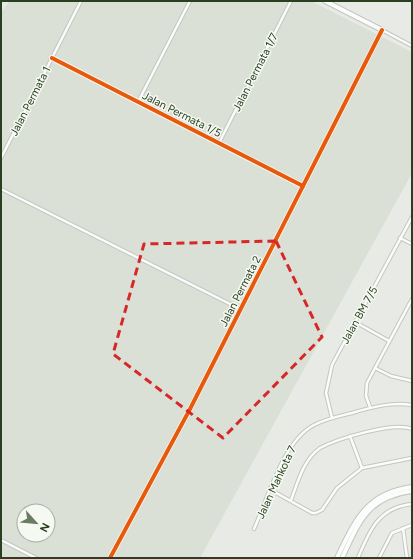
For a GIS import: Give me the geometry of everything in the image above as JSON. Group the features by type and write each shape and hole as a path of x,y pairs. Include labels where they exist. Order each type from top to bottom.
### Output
{"street":[{"name":"Jalan Permata 1","path":"1,158 81,1"},
{"path":"138,102 190,1"},
{"name":"Jalan Permata 1/7","path":"219,143 291,1"},
{"path":"325,1 412,46"},
{"name":"Jalan Permata 2","path":"110,558 137,511 382,30"},
{"name":"Jalan Permata 1/5","path":"52,58 303,186"},
{"path":"1,188 240,309"},
{"name":"Jalan BM 7/5","path":"332,418 326,393 332,365 412,217"},
{"path":"400,238 412,244"},
{"path":"370,407 366,389 389,340 411,304 412,299"},
{"path":"355,322 389,340"},
{"path":"375,368 391,376 412,380"},
{"name":"Jalan Mahkota 7","path":"254,529 288,451 299,436 315,424 370,407 390,404 412,405"},
{"path":"291,500 303,469 315,451 350,436 383,429 407,427 412,429"},
{"path":"350,436 362,468"},
{"path":"271,490 312,513 320,512 337,488 362,468 412,458"},
{"path":"337,558 355,521 366,507 387,493 412,487"},
{"path":"342,558 358,522 369,510 382,500 393,495 412,491"},
{"path":"358,558 368,534 379,519 400,506 412,504"},
{"path":"379,558 392,534 412,525"},
{"path":"403,528 407,558"},
{"path":"1,540 36,558"}],"highlighted area":[{"path":"276,241 322,337 223,438 113,354 144,244"}],"shaded area":[{"path":"10,1 311,1 412,52 412,173 200,558 1,558 1,12"}],"cycle path":[{"path":"110,558 190,409 382,30"},
{"path":"52,58 303,186"}]}
